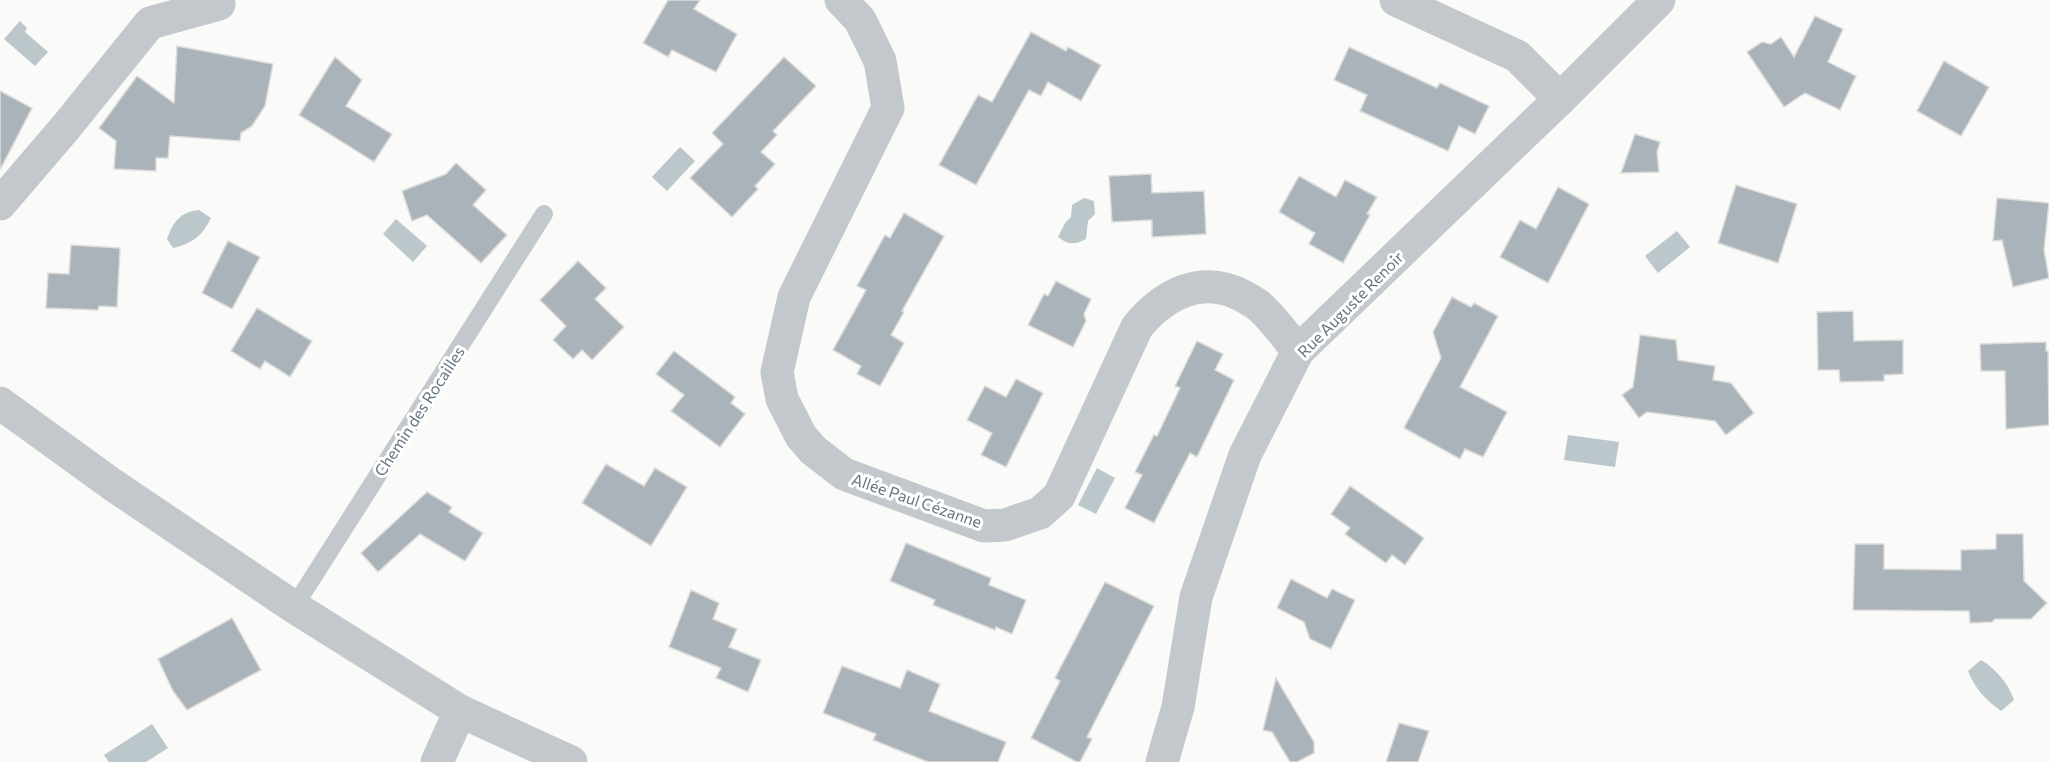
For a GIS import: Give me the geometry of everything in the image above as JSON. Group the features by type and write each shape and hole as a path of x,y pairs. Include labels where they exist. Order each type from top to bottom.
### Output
{"street":[{"name":"Allée Paul Cézanne","path":"841,0 860,20 880,62 888,108 794,297 777,372 782,399 793,422 813,450 828,462 844,474 984,526 1005,525 1040,513 1059,496 1137,327 1151,310 1167,298 1186,290 1204,287 1233,291 1258,305 1298,351"},
{"path":"1396,0 1517,56 1560,99"},
{"name":"Rue Auguste Renoir","path":"1162,762 1178,707 1196,597 1245,455 1298,351 1560,99 1659,0"},
{"path":"0,204 150,23 219,4"},
{"path":"0,403 113,485 294,607 460,711 571,762"},
{"path":"437,762 460,711"}],"lane":[{"name":"Chemin des Rocailles","path":"294,607 544,214"}],"shaded area":[{"path":"20,21 27,28 25,32 48,52 35,66 4,39"},
{"path":"680,147 695,161 667,191 652,177"},
{"path":"1084,198 1094,201 1095,214 1088,221 1086,239 1075,243 1065,242 1058,237 1071,217 1072,205"},
{"path":"199,210 211,218 204,229 196,238 173,248 167,239 175,223 187,213"},
{"path":"396,219 427,246 413,262 383,234"},
{"path":"1677,231 1690,247 1658,273 1645,256"},
{"path":"1568,435 1619,442 1615,467 1564,460"},
{"path":"1097,468 1115,478 1096,514 1078,505"},
{"path":"1981,660 2001,677 2014,700 2001,711 1982,694 1968,671"},
{"path":"152,724 168,748 146,762 109,762 104,755"}],"building":[{"path":"668,0 700,0 694,9 737,34 716,72 672,50 668,57 643,43"},
{"path":"1815,16 1843,29 1828,62 1856,76 1840,110 1805,93 1784,107 1747,52 1762,42 1771,44 1781,37 1794,57"},
{"path":"1031,32 1066,51 1068,47 1101,65 1081,101 1048,82 1041,96 1029,90 976,185 939,165 978,95 992,102"},
{"path":"177,46 273,64 265,106 252,126 241,133 240,141 170,136 168,158 156,158 156,171 114,169 116,141 99,128 137,76 174,103"},
{"path":"1349,47 1437,88 1440,83 1489,106 1475,134 1459,126 1448,151 1360,111 1367,95 1334,80"},
{"path":"335,57 362,80 346,106 392,134 374,162 299,115"},
{"path":"784,57 816,86 773,131 777,135 761,152 775,164 755,186 758,189 732,217 690,178 723,144 712,133"},
{"path":"1944,61 1989,87 1961,136 1917,111"},
{"path":"0,91 32,108 0,170"},
{"path":"1635,134 1660,142 1657,152 1659,172 1621,173"},
{"path":"456,163 486,190 473,205 507,235 481,263 427,215 412,221 402,191 446,174"},
{"path":"1151,174 1152,193 1204,191 1206,234 1152,237 1152,220 1112,222 1109,176"},
{"path":"1299,176 1336,197 1345,180 1377,197 1367,214 1370,215 1343,263 1309,244 1315,233 1279,212"},
{"path":"1736,185 1797,204 1778,263 1718,243"},
{"path":"1558,187 1589,204 1548,283 1500,257 1520,220 1536,229"},
{"path":"1997,198 2049,203 2044,250 2049,278 2013,287 2002,240 1993,241"},
{"path":"904,213 944,236 891,335 904,343 880,386 857,374 861,366 833,350 866,290 857,286 885,235 890,238"},
{"path":"228,241 260,257 232,309 202,293"},
{"path":"71,245 120,248 117,307 99,306 98,310 46,308 48,273 69,274"},
{"path":"578,261 606,288 595,299 624,327 592,360 582,350 573,359 553,340 566,326 540,300"},
{"path":"1056,281 1091,299 1084,314 1086,321 1073,347 1028,325 1044,294 1048,296"},
{"path":"1452,297 1471,307 1474,303 1498,316 1460,387 1507,412 1483,457 1465,449 1460,459 1404,428 1441,358 1433,332"},
{"path":"257,308 312,341 290,377 265,361 260,369 231,351"},
{"path":"1853,311 1854,341 1903,340 1903,374 1884,375 1884,381 1840,382 1839,370 1818,370 1817,312"},
{"path":"1640,335 1676,340 1678,360 1715,366 1713,380 1731,383 1754,413 1726,435 1715,421 1647,412 1639,418 1622,395 1633,387"},
{"path":"1197,341 1223,354 1215,370 1234,380 1197,457 1190,453 1154,523 1125,508 1142,475 1135,472 1154,435 1157,436 1180,388 1175,386"},
{"path":"2046,342 2049,425 2006,429 2005,371 1981,371 1980,344"},
{"path":"674,351 735,397 731,403 745,414 720,447 671,411 684,395 656,374"},
{"path":"1016,379 1043,393 1006,467 981,455 992,433 967,420 985,386 1006,397"},
{"path":"606,464 644,486 655,468 687,487 651,546 582,503"},
{"path":"1350,486 1424,538 1405,565 1392,555 1386,563 1345,534 1350,528 1331,514"},
{"path":"427,492 452,507 449,512 483,533 465,561 420,534 378,572 361,553"},
{"path":"1996,534 2023,534 2024,581 2047,603 2031,619 1995,619 1992,622 1970,623 1969,611 1853,610 1855,544 1884,544 1884,569 1961,570 1961,550 1996,549"},
{"path":"906,543 991,578 989,585 1026,600 1012,634 996,627 995,630 933,605 935,600 890,581"},
{"path":"1291,579 1327,598 1332,589 1355,600 1331,649 1310,639 1304,622 1277,608"},
{"path":"1105,582 1154,606 1087,737 1092,739 1080,762 1077,762 1031,738 1060,681 1055,678"},
{"path":"691,590 719,603 713,619 737,629 729,647 761,660 748,692 716,678 721,668 669,647"},
{"path":"232,618 261,670 187,710 173,691 158,659"},
{"path":"842,666 900,688 907,670 940,684 929,711 1006,742 998,762 928,762 873,740 876,734 823,713"},
{"path":"1276,678 1314,742 1314,753 1297,762 1290,762 1272,732 1263,730"},
{"path":"1399,723 1429,731 1418,762 1386,762"}]}
